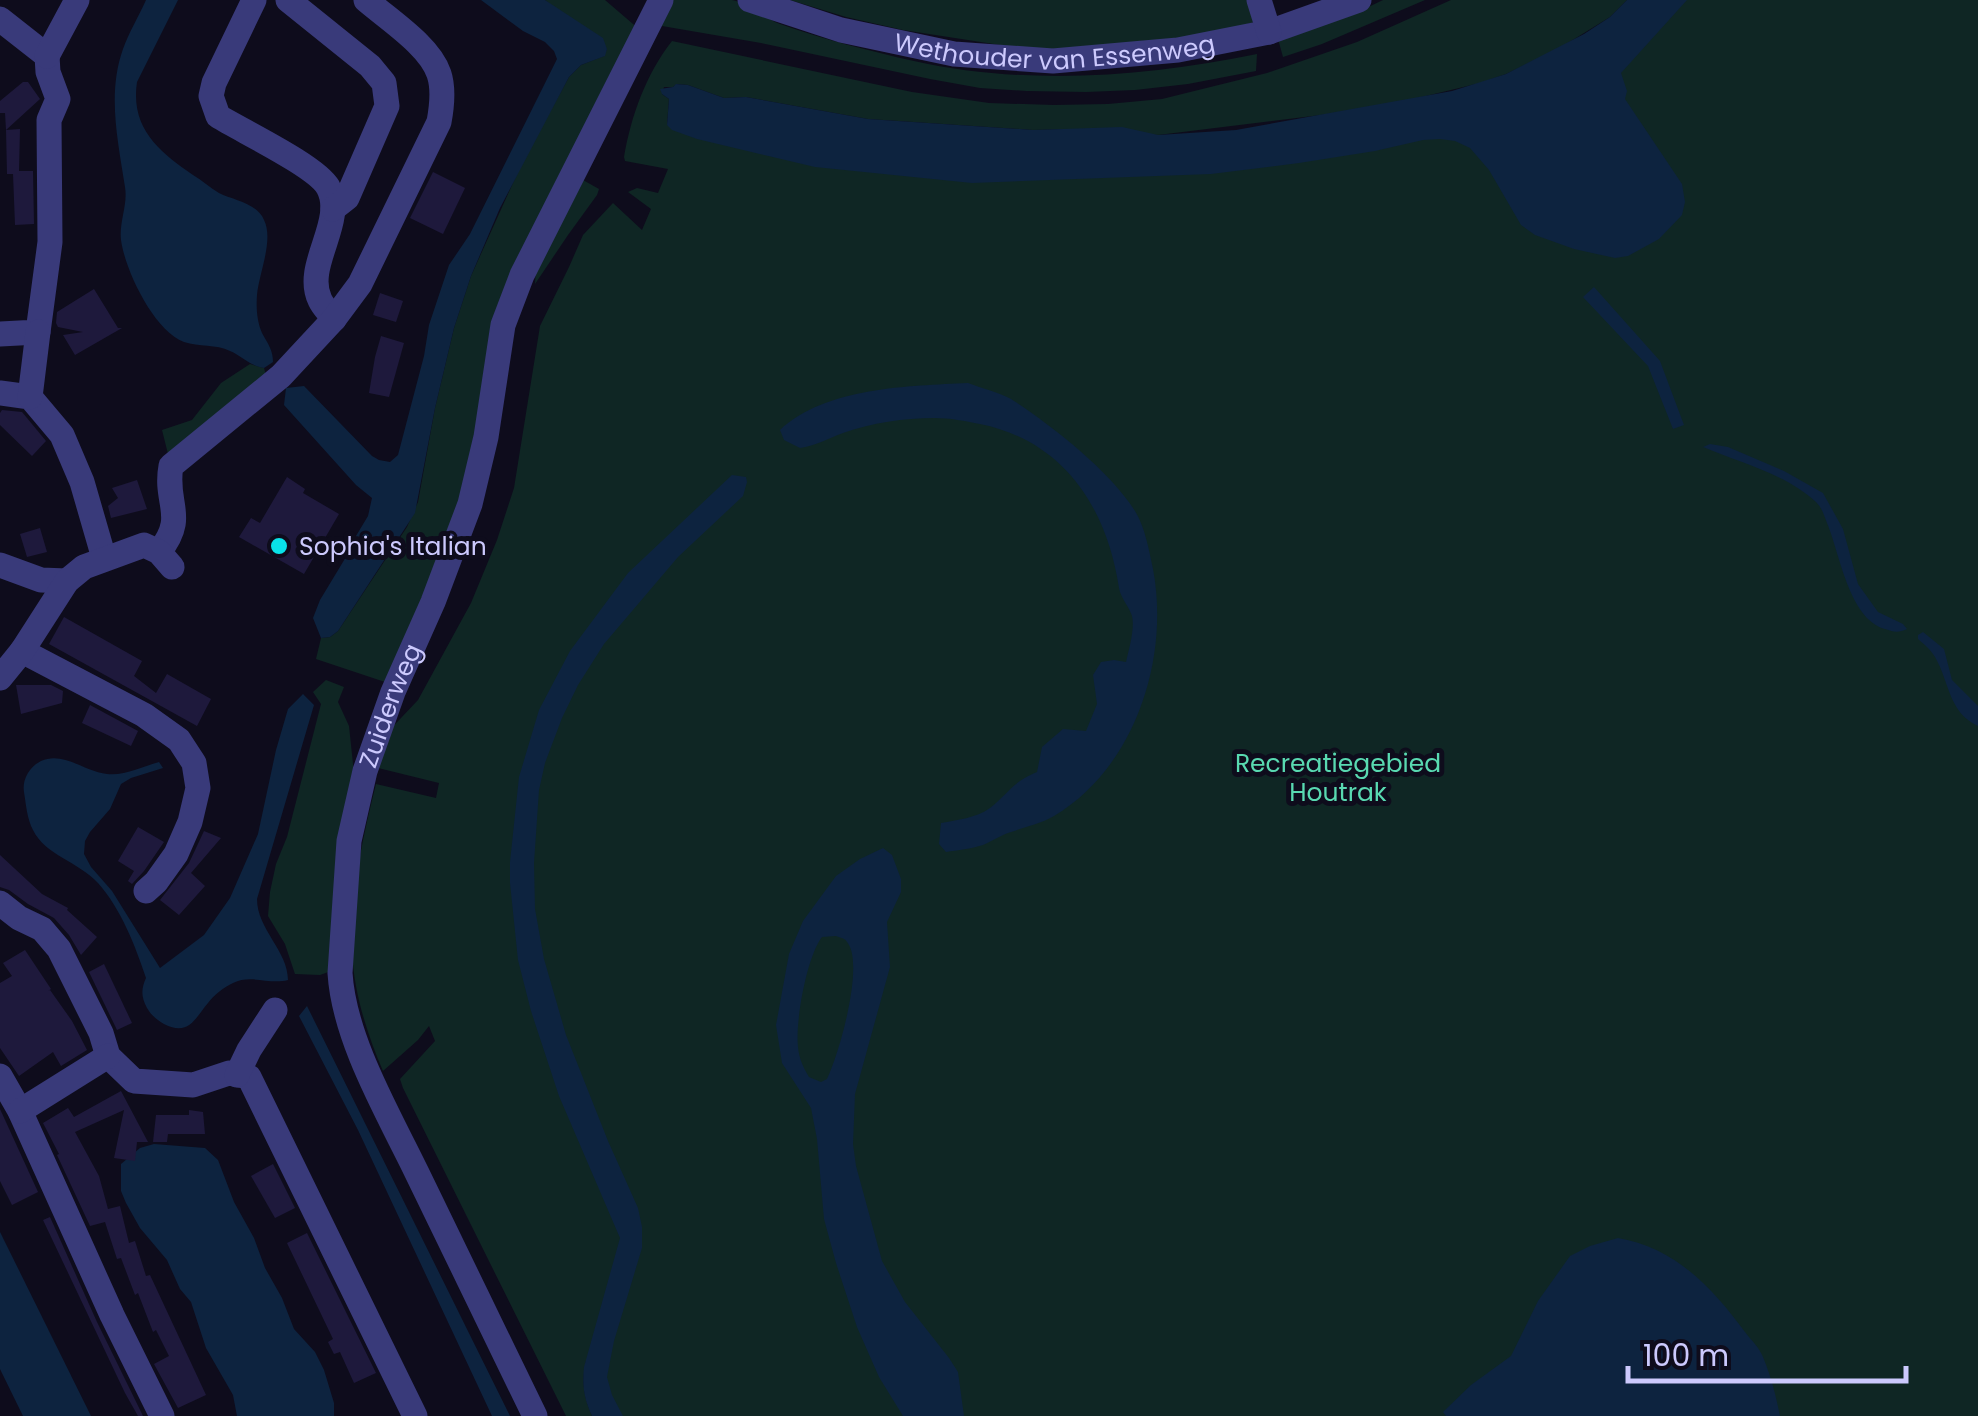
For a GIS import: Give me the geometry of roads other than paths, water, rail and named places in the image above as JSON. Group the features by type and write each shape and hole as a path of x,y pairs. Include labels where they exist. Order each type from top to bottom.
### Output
{"street":[{"path":"30,397 50,242 48,120 58,98 48,72 47,56 77,0"},
{"path":"254,0 211,96 218,116 313,170 328,188 333,209 320,256 317,285 319,299 334,319"},
{"path":"288,0 370,66 384,83 387,106 347,198 333,209"},
{"path":"0,678 67,581 84,567 144,545 166,559 173,535 170,466 281,376 334,319 360,284 440,122 442,100 439,72 422,48 366,0"},
{"name":"Zuiderweg","path":"535,1416 388,1114 348,1020 340,973 349,841 372,750 470,504 486,437 504,324 522,276 661,0"},
{"name":"Wethouder van Essenweg","path":"750,0 841,30 954,54 1053,61 1178,50 1270,32 1359,0"},
{"path":"1259,0 1270,32"},
{"path":"0,18 47,56"},
{"path":"0,334 38,332"},
{"path":"0,393 30,397 62,435 82,482 104,558"},
{"path":"0,565 42,580 67,581"},
{"path":"22,650 144,715 179,740 194,763 198,788 190,822 176,854 146,891"},
{"path":"0,903 42,929 59,949 101,1033 108,1056 134,1080 192,1086 230,1074 249,1077 415,1416"},
{"path":"237,1075 274,1010"},
{"path":"20,1111 108,1056"},
{"path":"0,1076 20,1111 112,1316 162,1416"}],"water":[{"path":"146,0 178,0 137,82 136,99 143,126 159,148 181,166 219,193 261,214 267,228 257,310 273,362 264,368 225,349 190,344 173,336 143,298 124,253 121,233 126,194 115,118 116,83 123,49"},
{"path":"481,0 545,0 603,38 607,49 605,56 581,65 569,77 500,208 471,276 435,408 415,513 338,631 321,638 313,618 368,516 372,498 284,405 286,388 304,386 372,456 390,462 398,455 429,325 449,265 470,234 557,59 545,42"},
{"path":"1627,0 1687,0 1621,73 1627,91 1625,99 1682,184 1685,202 1682,215 1659,239 1628,256 1615,258 1574,249 1535,235 1521,225 1489,170 1470,148 1455,141 1423,140 1375,151 1211,174 972,183 815,167 697,139 667,125 669,99 660,89 688,85 724,98 746,97 868,119 1033,130 1122,127 1158,135 1236,130 1452,91 1506,74 1584,34"},
{"path":"1594,287 1660,361 1684,425 1673,429 1648,366 1583,297"},
{"path":"968,383 1011,399 1044,422 1095,464 1124,495 1144,531 1153,569 1156,638 1151,674 1125,740 1106,770 1082,795 1043,821 983,845 946,852 939,844 941,823 985,811 1037,772 1042,747 1063,729 1086,731 1097,704 1093,675 1101,662 1126,662 1132,616 1120,592 1104,531 1092,505 1058,462 1010,433 957,420 911,419 865,426 800,448 784,440 780,430 820,405 844,397 895,388"},
{"path":"1703,447 1728,447 1784,471 1823,493 1843,529 1858,584 1878,612 1907,629 1885,629 1863,613 1847,584 1825,517 1816,502 1777,477"},
{"path":"732,475 746,477 743,496 678,557 604,644 578,685 545,763 539,790 535,909 544,959 566,1035 638,1208 642,1227 642,1248 607,1377 623,1416 592,1416 584,1392 584,1367 620,1238 559,1096 518,960 510,862 519,777 539,710 570,651 628,573"},
{"path":"1923,632 1944,649 1952,680 1978,706 1978,726 1955,705 1935,657 1918,639"},
{"path":"303,694 314,705 257,899 288,980 240,980 216,994 185,1027 164,1024 145,1004 142,993 146,978 114,904 90,876 38,839 28,816 25,778 37,764 50,759 113,774 159,762 163,768 121,784 110,809 85,841 84,854 160,968 204,935 230,898 258,834 288,709"},
{"path":"883,848 892,855 901,879 901,892 887,922 890,967 855,1094 856,1166 882,1261 905,1302 958,1372 964,1416 903,1416 879,1377 857,1327 824,1219 811,1108 782,1063 776,1025 789,954 803,921 836,876","holes":["836,936 848,943 853,973 837,1051 827,1079 821,1082 809,1077 802,1062 798,1022 817,946 822,937"]},
{"path":"307,1006 510,1416 492,1416 358,1130 299,1016"},
{"path":"154,1144 205,1148 218,1160 294,1329 315,1352 324,1370 334,1416 237,1416 233,1395 206,1348 191,1302 180,1289 167,1260 140,1228 121,1191 121,1164 140,1148"},
{"path":"0,1232 91,1416 23,1416 0,1369"},
{"path":"1618,1238 1657,1250 1674,1260 1719,1299 1761,1353 1780,1416 1446,1416 1443,1412 1471,1385 1511,1356 1538,1301 1570,1256"}],"place":[{"name":"Sophia's Italian","path":"279,546"}],"park label":[{"name":"Recreatiegebied Houtrak","path":"1338,778"}]}
